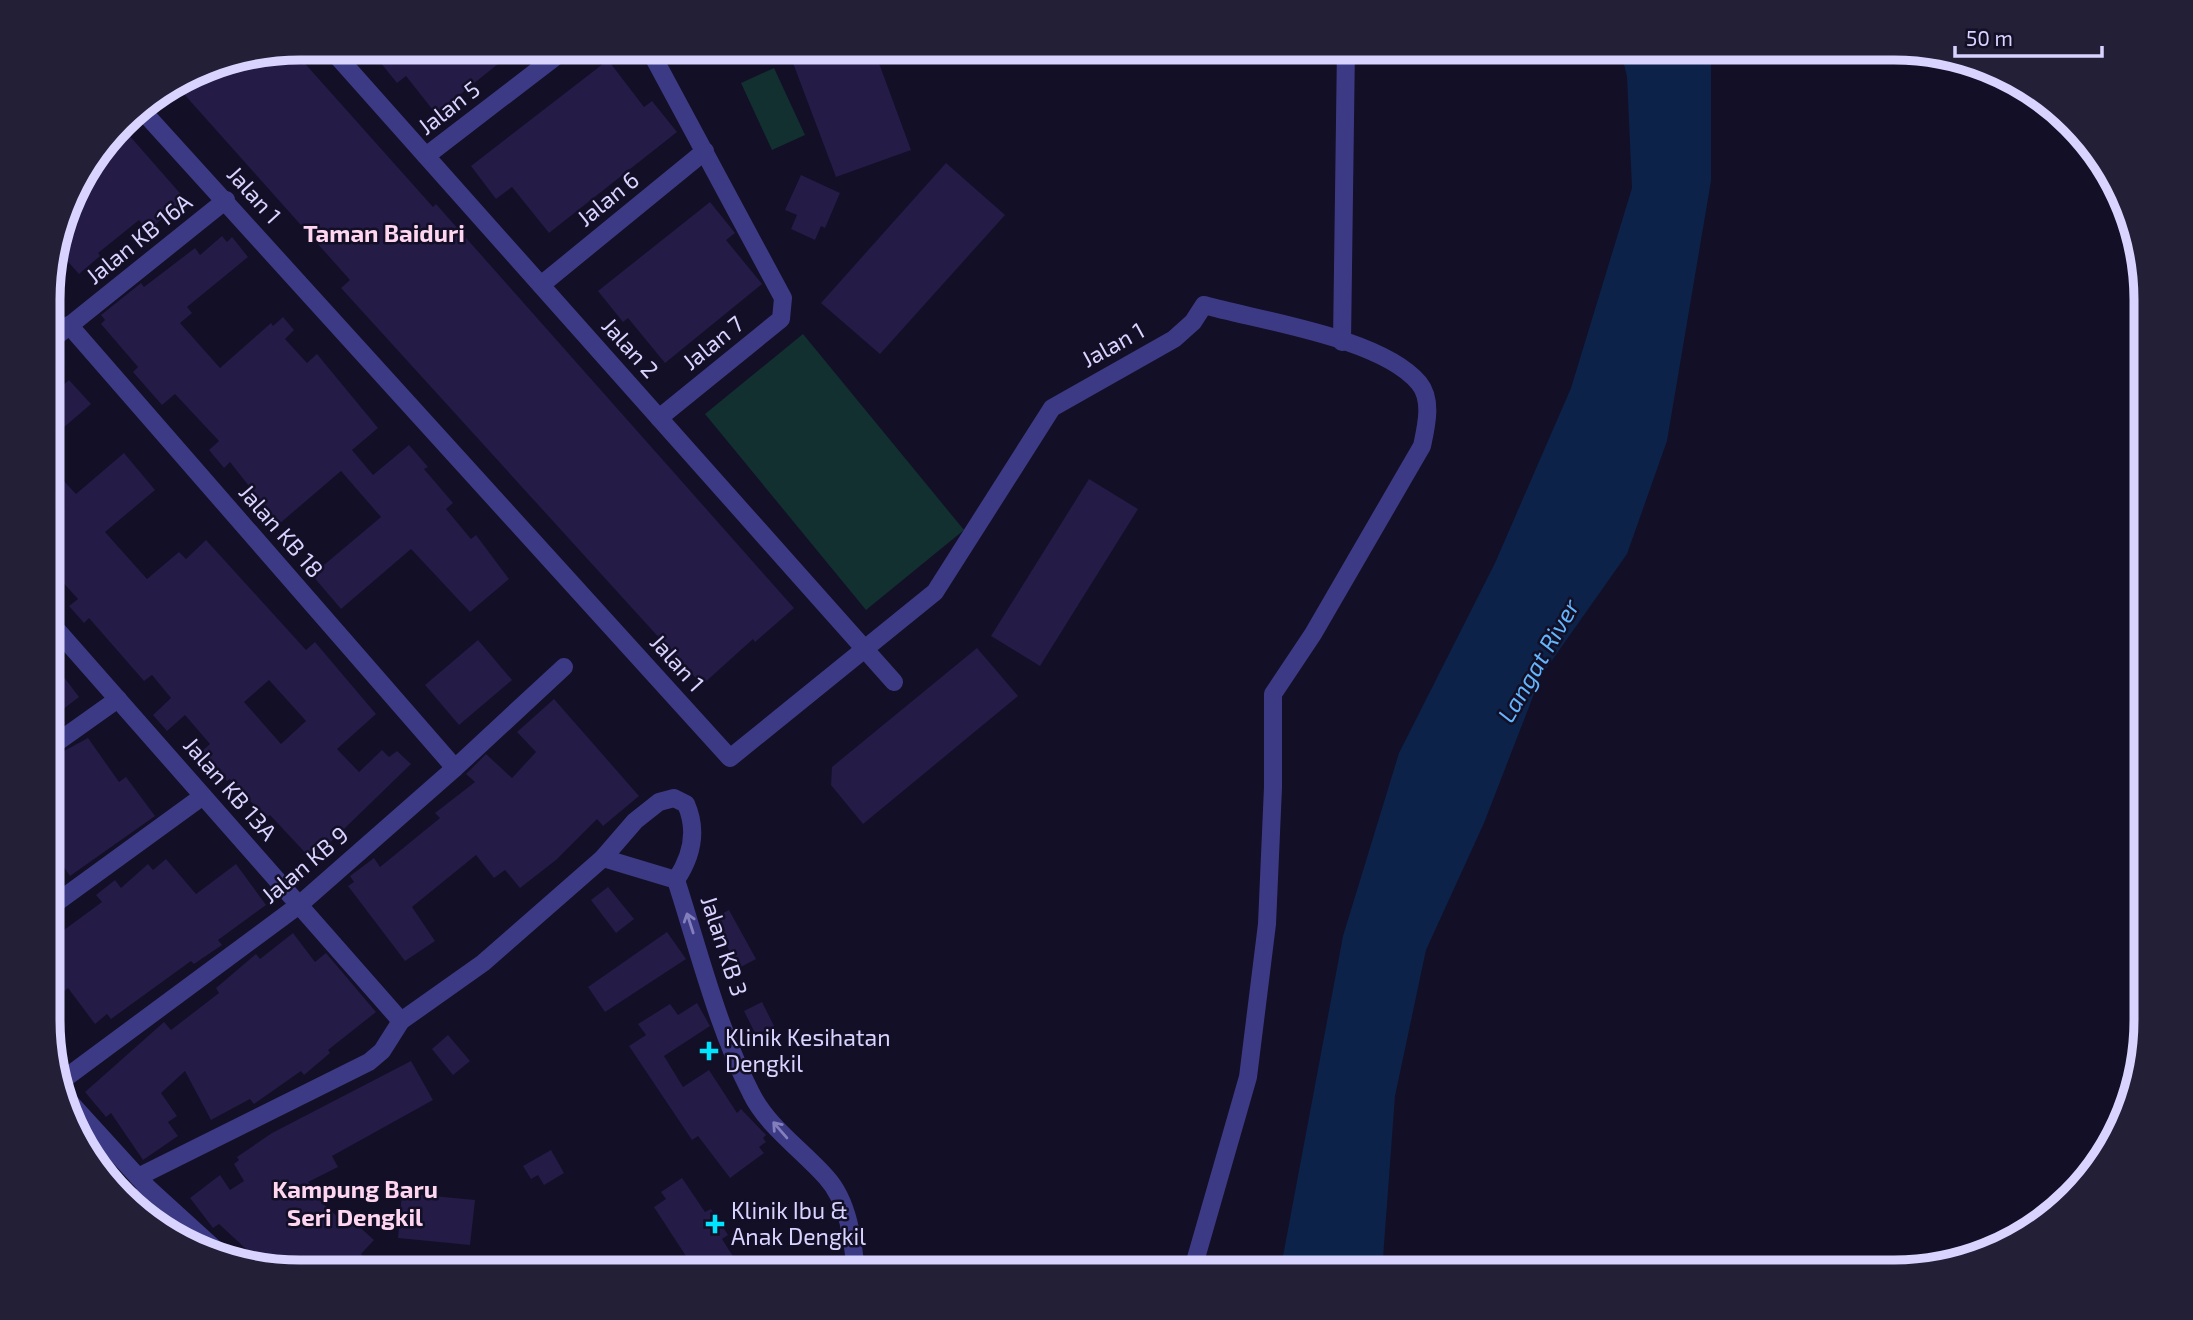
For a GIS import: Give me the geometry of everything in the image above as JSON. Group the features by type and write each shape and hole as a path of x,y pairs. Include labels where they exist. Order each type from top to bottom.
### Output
{"street":[{"name":"Jalan 2","path":"341,60 894,682"},
{"name":"Jalan 5","path":"426,156 551,60"},
{"path":"655,60 705,151"},
{"path":"1195,1260 1248,1077 1267,924 1273,786 1273,694 1313,634 1422,446 1429,417 1421,385 1390,358 1342,342 1346,60"},
{"name":"Jalan 1","path":"146,115 730,758 863,647 935,592 1052,408 1174,338 1193,322 1204,306 1342,342"},
{"name":"Jalan 6","path":"541,285 705,151"},
{"name":"Jalan 7","path":"659,418 781,319 783,298 705,151"},
{"name":"Jalan KB 16A","path":"60,333 226,200"},
{"name":"Jalan KB 18","path":"69,325 455,768"},
{"name":"Jalan KB 13A","path":"60,633 401,1021"},
{"name":"Jalan KB 9","path":"67,1077 299,905 455,768 564,667"},
{"path":"60,740 118,699"},
{"path":"60,900 203,796"},
{"path":"137,1197 144,1183 369,1062 382,1051 401,1021 483,963 603,859 635,821 659,802 674,797 686,804 692,817 693,839 689,861 676,880"},
{"name":"Jalan KB 3","path":"603,859 676,880 715,1002 750,1093 798,1151 828,1178 846,1214 854,1260"},
{"path":"77,1110 144,1183 207,1241"}],"green space":[{"path":"774,68 805,135 772,150 741,83"},
{"path":"803,334 964,530 866,610 705,414"}],"water":[{"name":"Langat River","path":"1623,60 1711,60 1711,181 1667,441 1627,554 1541,676 1484,823 1426,950 1395,1096 1383,1260 1282,1260 1343,936 1399,753 1495,563 1571,388 1632,188 1627,77"}],"building":[{"path":"302,60 433,207 436,204 794,608 755,642 753,639 702,685 341,288 350,280 181,91 222,72 253,64"},
{"path":"378,60 503,60 436,114 406,76 397,83"},
{"path":"608,60 644,107 652,101 677,132 549,233 512,187 496,199 471,166"},
{"path":"792,60 878,60 911,150 836,177"},
{"path":"127,133 185,199 148,231 139,220 98,253 100,256 79,274 64,257 72,222 92,180 109,153"},
{"path":"946,163 1005,215 880,354 821,303"},
{"path":"801,175 840,193 825,228 821,226 815,240 791,229 797,215 785,210"},
{"path":"710,202 735,233 726,240 762,284 665,363 628,318 623,322 598,291"},
{"path":"222,236 227,242 232,237 248,257 187,307 192,313 180,323 220,368 271,323 273,326 283,317 294,330 285,339 307,363 317,354 378,428 352,450 373,475 409,445 428,467 424,469 453,503 446,509 471,539 476,535 509,579 470,612 411,549 341,609 312,575 381,517 341,471 279,524 230,462 224,468 209,450 219,441 175,394 162,405 133,372 138,367 101,324 105,320 101,315 141,283 144,287 195,248 200,255"},
{"path":"69,380 91,404 60,431 60,388"},
{"path":"124,453 155,490 105,532 147,579 179,552 186,559 206,540 306,650 315,642 376,714 337,749 359,772 382,750 389,757 397,751 411,764 312,860 270,815 266,818 201,752 210,744 185,715 167,731 153,715 171,698 152,675 144,681 89,618 84,623 69,606 78,599 60,579 60,477 76,494","holes":["269,680 306,721 281,744 244,702"]},
{"path":"1089,479 1138,509 1040,666 991,636"},
{"path":"478,640 512,680 459,725 425,685"},
{"path":"977,648 1018,696 863,824 831,785 832,767"},
{"path":"60,672 79,697 60,711"},
{"path":"554,699 639,796 603,826 597,819 556,860 520,888 505,870 494,878 476,855 412,907 435,941 405,961 348,886 354,882 350,876 374,858 380,867 440,818 435,813 475,782 466,774 486,754 512,778 536,752 517,732"},
{"path":"88,738 119,782 126,777 155,816 70,876 60,862 60,753"},
{"path":"166,859 196,894 236,864 266,905 218,940 222,945 194,964 191,961 111,1019 107,1014 95,1024 68,988 60,995 60,933 102,902 96,895 115,880 121,888 148,864 153,870"},
{"path":"608,887 634,919 616,933 591,900"},
{"path":"729,910 756,959 739,968 712,919"},
{"path":"667,932 686,959 605,1012 588,987"},
{"path":"293,933 315,962 326,953 376,1012 328,1050 330,1053 304,1075 301,1071 254,1104 250,1099 211,1120 185,1071 161,1093 177,1116 168,1122 178,1136 143,1160 111,1113 106,1117 85,1092 164,1022 171,1030 219,993 216,988 256,954 260,959"},
{"path":"762,1002 774,1026 756,1035 744,1011"},
{"path":"697,1003 710,1026 664,1056 683,1087 709,1070 737,1113 741,1109 766,1135 763,1138 766,1142 759,1147 764,1153 730,1178 698,1136 692,1140 629,1046 646,1035 638,1024 670,1004 678,1015"},
{"path":"448,1035 470,1061 453,1075 432,1049"},
{"path":"411,1061 433,1100 332,1156 338,1167 308,1182 325,1197 320,1201 349,1227 354,1222 374,1240 361,1254 367,1260 300,1260 252,1255 219,1224 213,1228 190,1198 220,1175 230,1190 244,1181 234,1164 239,1160 237,1157 272,1133"},
{"path":"551,1150 564,1173 544,1185 538,1175 531,1179 523,1166"},
{"path":"682,1178 705,1212 711,1209 728,1235 722,1239 734,1258 689,1260 654,1207 666,1199 661,1192"},
{"path":"402,1193 475,1200 470,1245 398,1238"}],"place":[{"name":"Klinik Kesihatan Dengkil","path":"709,1051"},
{"name":"Klinik Ibu & Anak Dengkil","path":"715,1224"}],"district":[{"name":"Taman Baiduri","path":"384,234"},
{"name":"Kampung Baru Seri Dengkil","path":"355,1204"}]}
